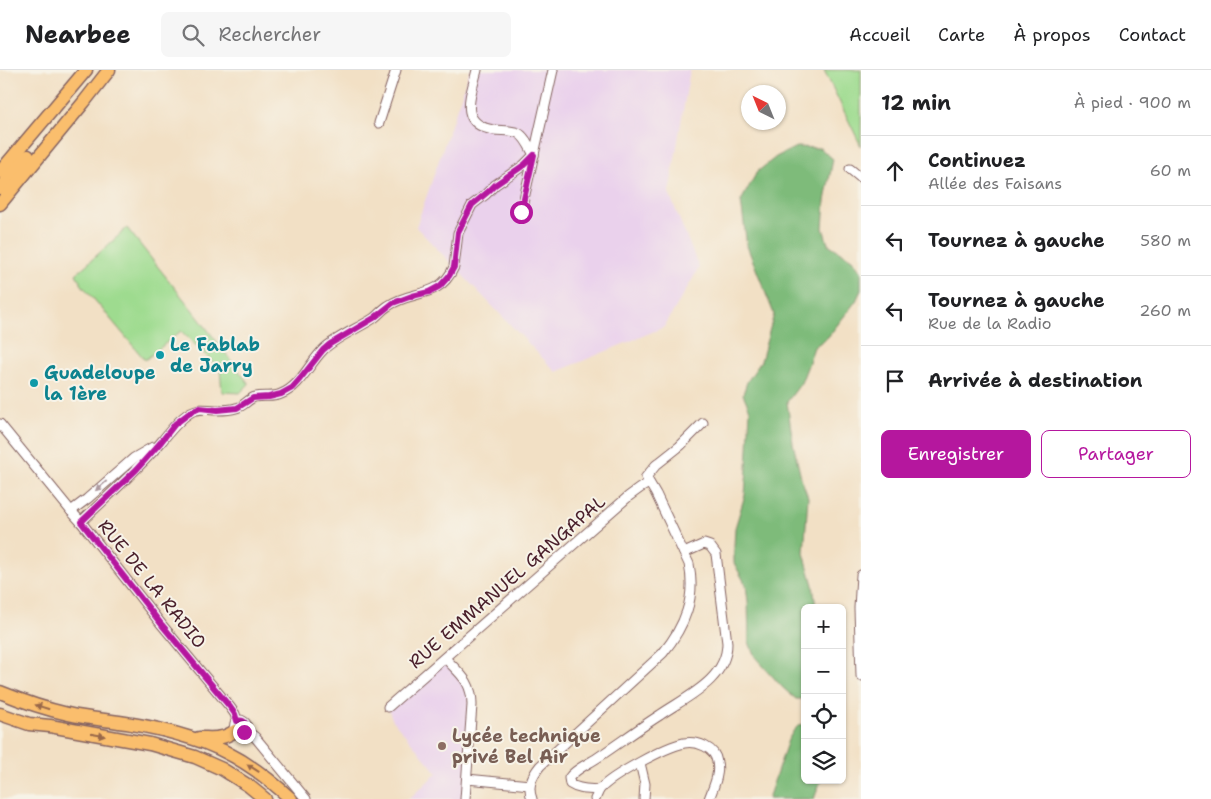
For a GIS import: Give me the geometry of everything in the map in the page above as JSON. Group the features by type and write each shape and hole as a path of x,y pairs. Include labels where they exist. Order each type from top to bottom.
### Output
{"highway":[{"path":"0,172 86,70"},
{"path":"0,188 50,132 101,70"},
{"path":"0,204 109,70"},
{"path":"0,163 60,100"},
{"path":"0,692 31,704 70,715 134,724 193,738 246,763 291,799"},
{"path":"0,706 50,726"},
{"path":"0,714 28,724 50,726 150,744 195,757 222,769 249,786 265,799"},
{"path":"193,738 220,738 227,736 239,727"}],"street":[{"path":"379,123 396,70"},
{"path":"477,70 470,99 469,111 472,118 484,128 520,133 534,155"},
{"path":"521,212 553,70"},
{"path":"81,522 136,470 175,424 191,412 200,408 217,410 237,408 253,398 281,394 292,388 330,344 374,318 393,303 429,292 440,286 454,267 458,232 472,205 495,185 524,165 534,155"},
{"path":"850,169 861,178"},
{"path":"532,799 530,785 540,766 663,653 674,639 686,615 691,599 690,572 684,553 646,477 656,465 680,446 703,423"},
{"name":"RUE DE LA RADIO","path":"0,424 230,707 235,714 239,727 255,737 306,799"},
{"path":"71,511 134,458 161,442"},
{"name":"RUE EMMANUEL GANGAPAL","path":"388,708 634,492 649,483"},
{"path":"599,790 577,788 570,784 569,778 573,773 696,692 716,673 726,654 727,642 716,554 710,546 704,544 684,553"},
{"path":"861,575 859,608 861,676"},
{"path":"444,658 472,691 465,799"},
{"path":"595,799 599,790 620,774 659,752 690,743 706,746 716,757 718,764 709,799"},
{"path":"640,763 644,784 644,799"},
{"path":"467,779 530,785"}],"shaded area":[{"path":"470,70 690,70 669,193 699,268 664,327 556,372 416,227"},
{"name":"Lycée technique privé Bel Air","path":"445,658 470,687 465,799 409,799 437,773 392,719 388,707"}],"green space":[{"path":"824,70 861,70 861,146"},
{"path":"796,147 820,148 833,159 825,201 823,228 828,244 852,259 861,271 861,290 856,301 828,337 814,347 801,383 787,402 793,443 801,478 808,497 804,553 813,585 815,604 801,604 801,699 796,699 783,688 755,657 749,642 746,585 734,563 735,528 745,495 747,468 750,410 743,394 747,382 761,361 774,314 747,246 741,201 757,172 776,157"},
{"path":"127,228 249,384 240,393 222,392 220,369 181,331 145,360 82,285 76,274"},
{"path":"801,725 801,784 820,784 814,799 768,799 788,740"}],"place":[{"name":"Le Fablab de Jarry","path":"160,355"},
{"name":"Guadeloupe la 1ère","path":"34,383"},
{"name":"Lycée technique privé Bel Air","path":"442,746"}],"route":[{"path":"244,732 246,730 245,722 237,721 230,707 162,625 81,522 136,470 175,424 191,412 200,408 217,410 237,408 253,398 281,394 292,388 330,344 374,318 393,303 429,292 440,286 454,267 458,232 472,205 495,185 524,165 534,155 521,212"}]}
